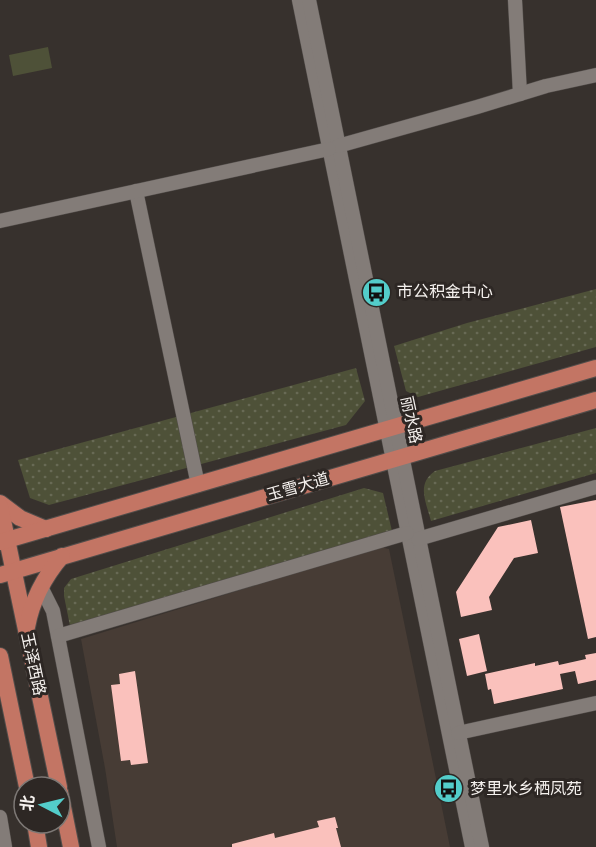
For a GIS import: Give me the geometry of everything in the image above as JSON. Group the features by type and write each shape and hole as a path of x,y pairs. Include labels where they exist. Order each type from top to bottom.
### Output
{"main road":[{"name":"玉雪大道","path":"4,541 596,368"},
{"name":"玉雪大道","path":"7,573 596,400"},
{"path":"0,504 20,519 46,529"},
{"name":"玉泽西路","path":"0,504 7,573 26,631 56,775"},
{"path":"26,631 41,586 62,556"},
{"name":"玉泽西路","path":"0,656 25,775"}],"street":[{"name":"丽水路","path":"299,0 334,148 413,536 472,847"},
{"name":"丽水路","path":"309,0 334,148"},
{"path":"515,0 520,94"},
{"path":"0,221 334,148 546,86 596,75"},
{"path":"136,191 198,485"},
{"path":"58,636 596,487"},
{"name":"丽水路","path":"413,536 482,847"},
{"path":"41,586 53,611 99,847"},
{"path":"458,732 596,703"},
{"path":"0,817 5,847"}],"shaded area":[{"path":"380,547 389,549 450,847 117,847 81,639"}],"green space":[{"path":"48,47 52,68 13,76 9,55"},
{"path":"596,289 596,347 418,397 406,391 394,346 467,323"},
{"path":"356,368 365,401 346,425 49,505 30,498 18,460"},
{"path":"596,428 596,473 431,521 424,488 429,476 435,471"},
{"path":"364,488 383,493 392,531 70,626 64,588 71,579"}],"building":[{"path":"596,500 596,637 588,639 560,507"},
{"path":"531,520 538,553 514,558 489,597 492,610 461,617 456,592 498,527"},
{"path":"479,634 487,671 467,676 459,639"},
{"path":"596,653 596,680 578,684 575,671 560,674 563,689 494,704 491,689 488,690 485,674 535,663 535,666 558,661 559,665 586,659 585,655"},
{"path":"135,671 148,763 131,765 130,760 121,761 111,685 120,684 119,674"},
{"path":"335,817 341,847 232,847 232,844 274,833 275,838 319,827 317,821"}],"place":[{"name":"市公积金中心","path":"376,292"},
{"name":"梦里水乡栖凤苑","path":"449,789"}]}
